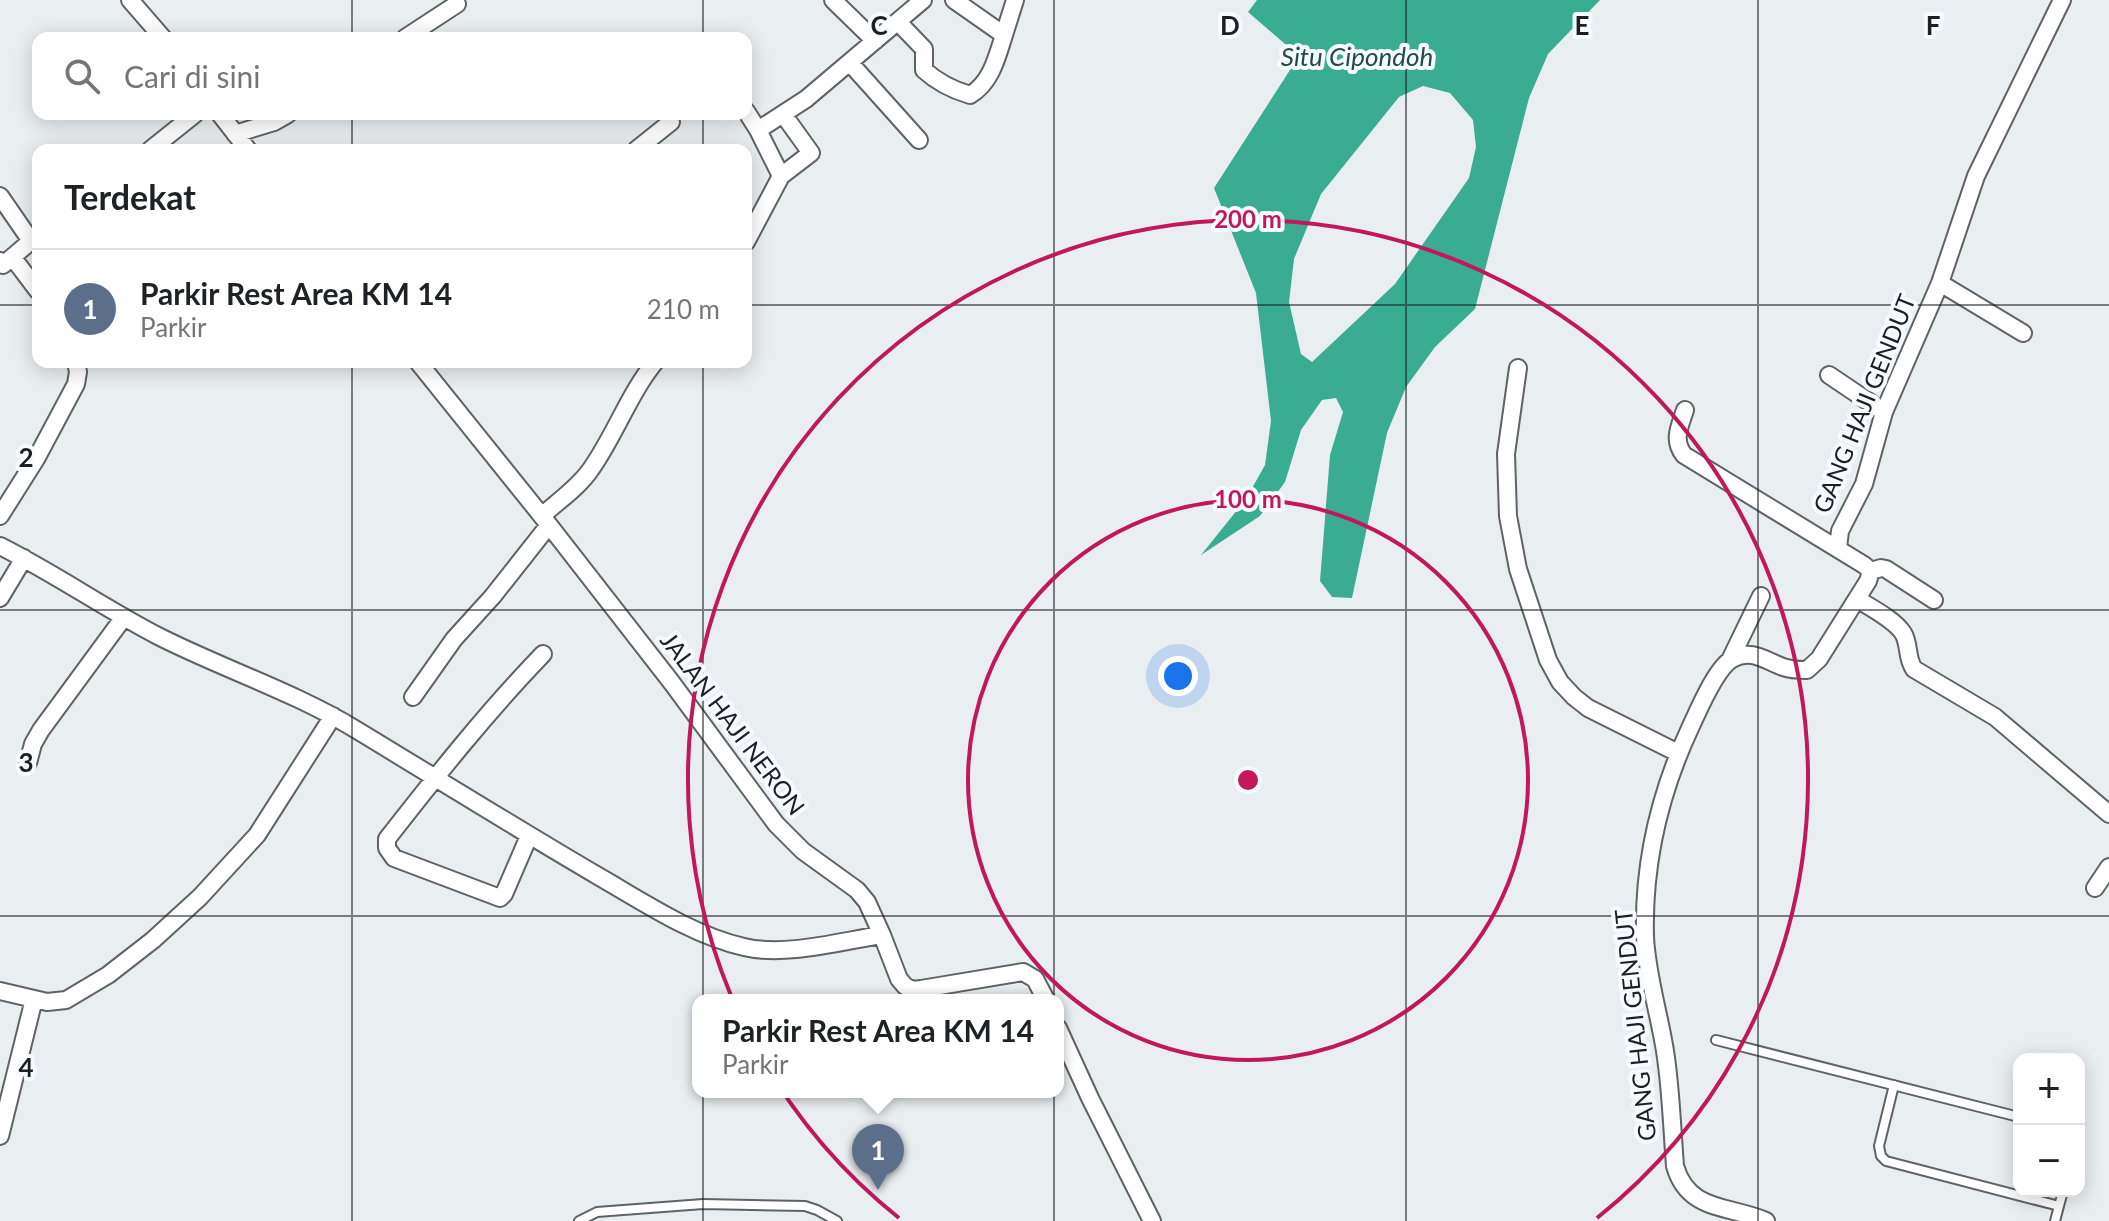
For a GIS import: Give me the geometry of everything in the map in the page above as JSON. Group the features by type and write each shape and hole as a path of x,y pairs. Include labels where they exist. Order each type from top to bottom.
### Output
{"street":[{"path":"130,0 158,32"},
{"path":"833,0 875,41"},
{"path":"758,130 806,99 923,0"},
{"path":"954,0 1004,35"},
{"path":"899,23 924,49 924,70 941,82 970,95 980,90 993,68 1015,0"},
{"name":"GANG HAJI GENDUT","path":"1934,600 1886,569 1871,571 1838,548 1840,531 1864,484 1884,412 1940,283 1976,176 2062,0"},
{"path":"414,32 457,4"},
{"path":"850,63 919,140"},
{"path":"752,231 781,176 811,153 783,114"},
{"path":"158,144 188,120"},
{"path":"224,120 243,144"},
{"path":"235,134 278,120"},
{"path":"752,120 781,176"},
{"path":"644,144 671,122"},
{"path":"0,196 32,234"},
{"path":"32,240 4,263 32,286"},
{"path":"1940,283 2023,333"},
{"path":"0,516 36,459 76,384 77,368"},
{"name":"JALAN HAJI NERON","path":"423,368 546,520 776,824 803,851 857,890 867,902 899,979 905,986 912,990 1023,972 1035,979 1043,994"},
{"path":"413,697 454,639 493,596 546,520 589,473 651,368"},
{"path":"1518,368 1506,454 1508,516 1518,569 1548,660 1560,682 1588,708 1678,753"},
{"path":"1829,375 1884,412"},
{"path":"1685,410 1677,436 1677,447 1684,455 1838,548"},
{"path":"0,546 157,636 333,716 529,836 677,921 730,943 762,951 882,935"},
{"path":"0,598 24,558"},
{"path":"1730,660 1745,654 1761,656 1795,671 1807,670 1819,659 1868,581 1871,571"},
{"name":"GANG HAJI GENDUT","path":"1761,596 1730,660 1703,700 1664,792 1654,834 1645,924 1651,985 1665,1050 1678,1178 1684,1188 1707,1204 1766,1221"},
{"path":"1857,599 1903,632 1909,662 1914,669 1995,717 2109,814"},
{"path":"28,763 41,730 124,617"},
{"path":"529,836 500,898 394,858 387,848 387,839 434,779 502,696 543,654"},
{"path":"0,991 47,1002 66,1000 108,975 153,940 200,897 257,835 333,716"},
{"path":"2095,888 2109,867"},
{"path":"0,1136 34,999"},
{"path":"1064,1041 1152,1221"}],"lane":[{"path":"1716,1040 2013,1115"},
{"path":"1894,1085 1879,1146 1881,1156 1886,1161 2059,1206"},
{"path":"2055,1221 2061,1197"},
{"path":"579,1221 597,1212 703,1204 805,1206 837,1221"}],"water":[{"name":"Situ Cipondoh","path":"1257,0 1600,0 1548,54 1529,98 1475,309 1435,347 1406,387 1387,433 1352,598 1332,597 1320,581 1330,455 1343,412 1336,398 1322,400 1301,430 1285,482 1260,516 1201,555 1246,499 1265,465 1271,421 1256,293 1214,188 1299,56 1248,12","holes":["1423,86 1450,93 1473,120 1476,147 1469,178 1395,284 1312,362 1301,354 1289,302 1294,259 1321,194 1399,97"]}],"place":[{"name":"Parkir Rest Area KM 14","path":"878,1190"}]}
